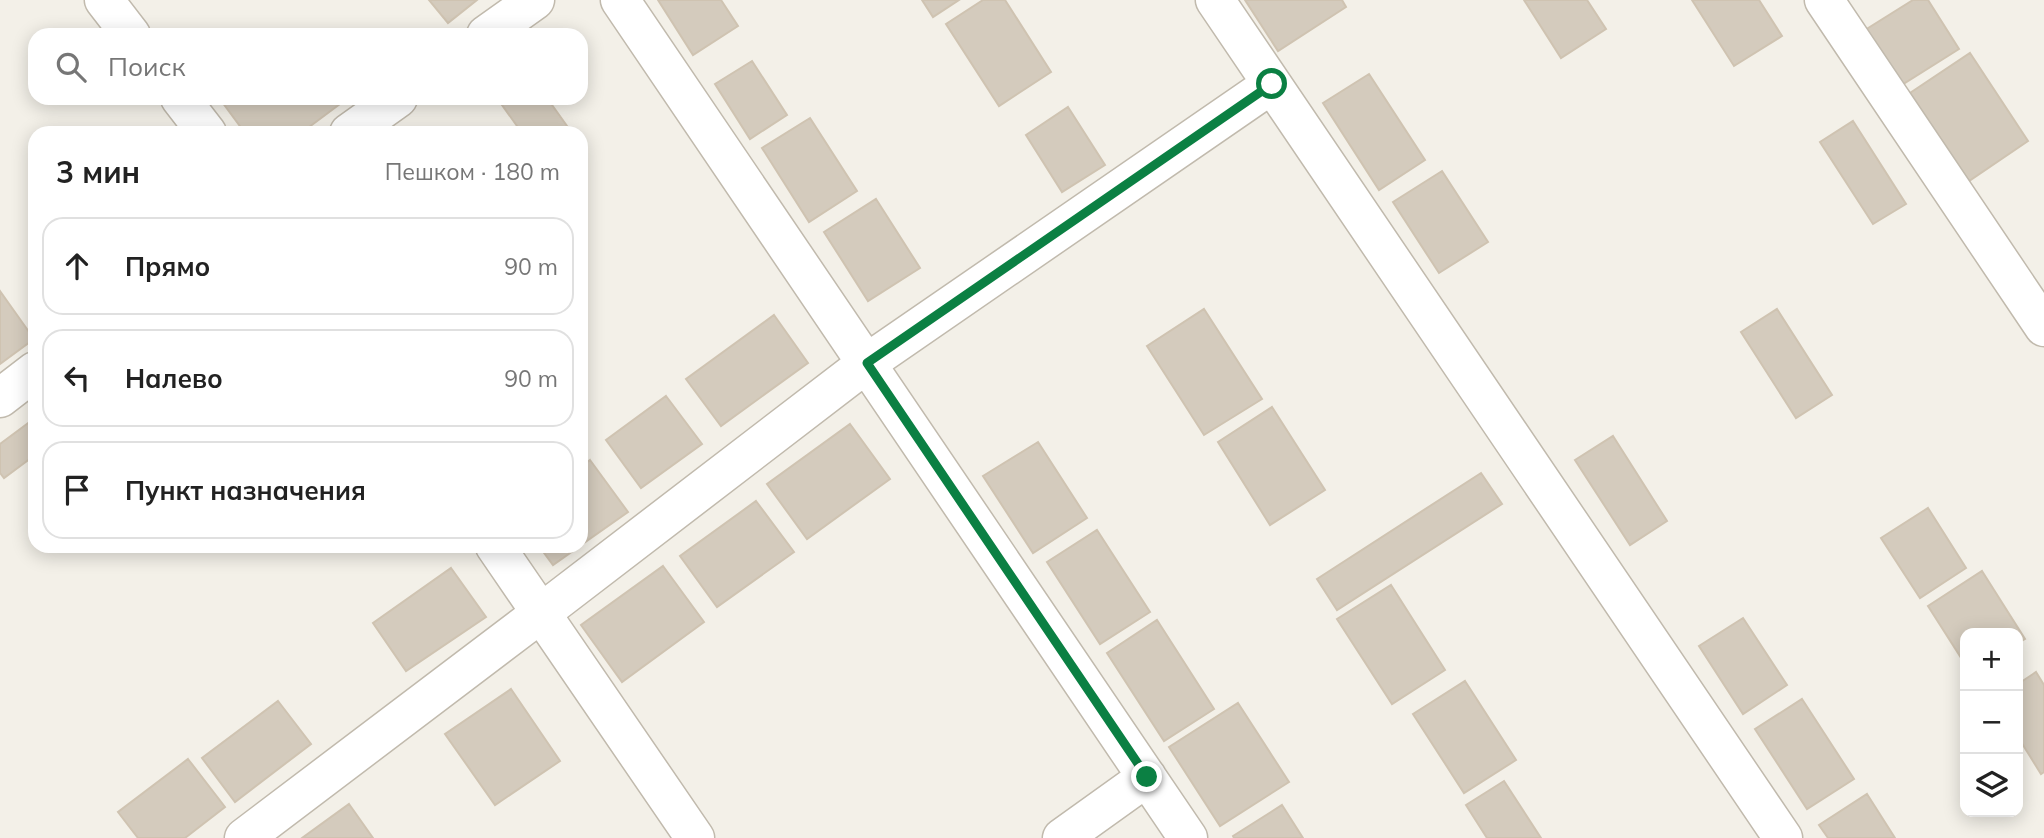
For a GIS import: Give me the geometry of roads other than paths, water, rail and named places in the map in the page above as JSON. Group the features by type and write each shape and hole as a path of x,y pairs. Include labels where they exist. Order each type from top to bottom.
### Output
{"street":[{"path":"104,0 126,28"},
{"path":"496,28 536,0"},
{"path":"620,0 1188,838"},
{"path":"1215,0 1783,838"},
{"path":"1824,0 2044,327"},
{"path":"244,838 867,363 1272,84"},
{"path":"185,105 202,126"},
{"path":"359,126 388,105"},
{"path":"0,398 28,376"},
{"path":"500,553 695,838"},
{"path":"1062,838 1147,777"}]}
